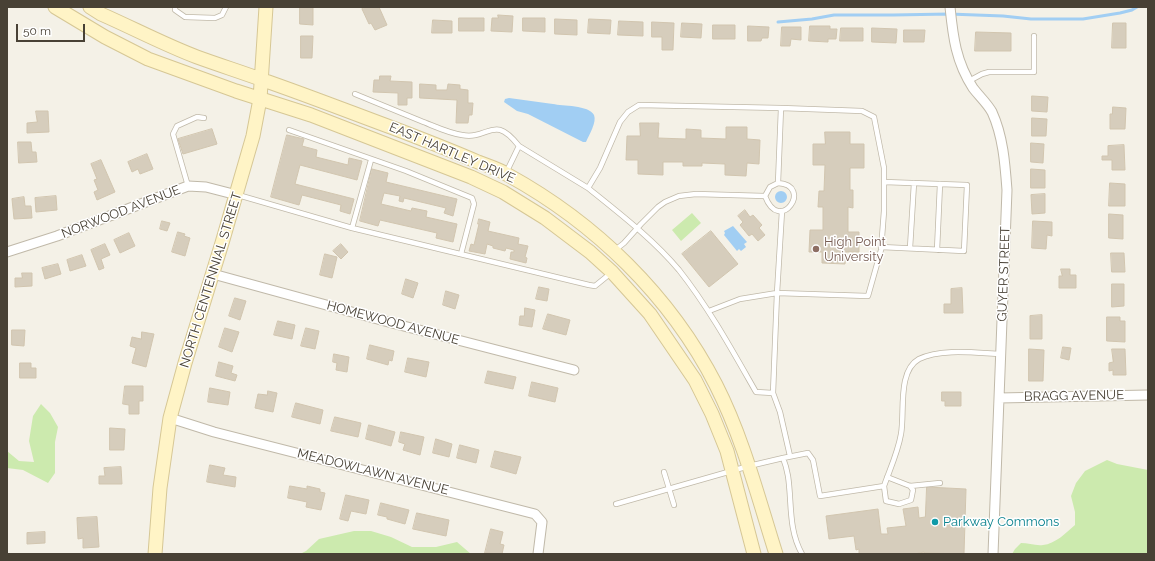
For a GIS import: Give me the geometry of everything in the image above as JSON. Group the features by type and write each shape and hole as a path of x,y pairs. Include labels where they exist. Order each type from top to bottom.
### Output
{"main road":[{"name":"EAST HARTLEY DRIVE","path":"55,7 105,37 148,59 311,116 471,177 494,188 545,218 590,252 612,272 650,314 695,380 712,414 727,451 754,554"},
{"name":"EAST HARTLEY DRIVE","path":"90,7 101,14 196,57 262,79 448,148 506,173 583,223 630,267 665,307 697,351 717,386 735,428 749,466 776,554"},
{"name":"NORTH CENTENNIAL STREET","path":"155,554 160,488 170,418 253,136 260,99 266,7"},
{"path":"494,188 533,200 601,252 606,253 614,251"},
{"path":"612,272 616,270 622,271 646,298 665,307"}],"street":[{"name":"GUYER STREET","path":"950,7 953,40 961,67 973,88 991,111 999,133 1005,162 1007,190 993,554"},
{"name":"NORWOOD AVENUE","path":"7,252 56,236 188,186 206,187 237,194"},
{"name":"HOMEWOOD AVENUE","path":"213,274 392,323 574,370"},
{"name":"BRAGG AVENUE","path":"999,398 1148,395"},
{"name":"MEADOWLAWN AVENUE","path":"170,418 214,432 535,514 542,522 538,554"}],"lane":[{"path":"175,7 175,10 185,17 215,18 222,15 226,7"},
{"path":"969,81 989,72 1034,72 1034,36"},
{"path":"355,94 446,131 463,136 474,135 491,129 499,129 511,136 519,146 588,188 637,228 678,269 709,312 756,392 774,394"},
{"path":"588,188 600,168 620,122 628,112 639,105 862,110 874,116 884,168 884,211 881,247 868,296 777,294 740,300 709,312"},
{"path":"778,183 781,108"},
{"path":"188,186 173,134 177,126 197,116 204,118"},
{"path":"290,130 371,160 406,171 472,198 474,204 461,254"},
{"path":"506,173 519,146"},
{"path":"352,228 371,160"},
{"path":"881,247 964,251 967,185 884,182"},
{"path":"778,183 783,183 790,187 794,196 792,204 789,208 782,211 772,209 765,196 770,187 778,183"},
{"path":"910,248 914,183"},
{"path":"937,250 940,184"},
{"path":"237,194 352,228 589,285 595,286 612,272"},
{"path":"614,251 665,202 679,196 696,194 765,196"},
{"path":"782,211 777,294 774,394 780,412 790,456"},
{"path":"910,486 913,490 911,500 899,504 886,501 884,486 894,461 901,434 905,382 909,369 918,360 934,355 952,353 1001,354"},
{"path":"616,504 749,466 808,453 813,460 820,496 884,486"},
{"path":"783,458 788,475 793,530 798,547 802,554"},
{"path":"664,472 674,505"},
{"path":"887,478 910,486 940,483"}],"green space":[{"path":"692,213 701,223 681,241 672,230"},
{"path":"41,404 50,413 58,427 55,442 55,473 48,483 23,470 7,468 7,451 19,461 34,462 29,441 33,416"},
{"path":"1107,460 1117,464 1148,470 1148,554 1012,554 1021,543 1040,545 1052,543 1075,525 1075,512 1071,496 1076,483 1085,471"},
{"path":"354,531 371,531 391,537 412,547 436,547 457,542 471,554 300,554 306,551 319,539"}],"water":[{"path":"509,98 575,106 587,109 594,115 594,125 586,142 583,142 528,114 517,111 504,102 505,99"},
{"path":"781,191 785,193 787,197 785,201 781,203 777,201 775,197 777,193"},
{"path":"733,226 747,242 744,244 746,247 741,251 739,249 737,251 724,235 724,231"}],"building":[{"path":"300,7 313,7 313,25 300,24"},
{"path":"366,7 379,7 387,25 375,30 371,23 369,24 362,9"},
{"path":"498,15 513,16 512,32 491,31 492,18 498,18"},
{"path":"459,18 484,18 484,31 459,31"},
{"path":"523,18 545,18 545,32 523,31"},
{"path":"555,19 577,20 577,35 555,34"},
{"path":"589,19 611,20 610,34 588,33"},
{"path":"433,20 452,21 452,33 432,33"},
{"path":"619,21 643,22 643,36 618,35"},
{"path":"652,22 674,23 673,50 662,50 662,37 652,37"},
{"path":"682,23 702,24 701,38 681,37"},
{"path":"1113,23 1126,23 1126,48 1112,48"},
{"path":"713,25 735,25 735,39 713,39"},
{"path":"748,26 769,27 768,38 762,38 761,41 748,41"},
{"path":"810,26 830,26 830,29 837,29 836,39 828,39 828,42 809,41"},
{"path":"782,27 801,27 801,40 791,39 790,46 781,46"},
{"path":"841,28 863,28 863,41 840,41"},
{"path":"872,28 897,29 896,43 872,42"},
{"path":"904,30 925,30 924,42 904,42"},
{"path":"976,32 1011,33 1011,51 975,51"},
{"path":"301,36 313,36 312,58 301,58"},
{"path":"380,76 391,76 390,81 412,82 412,98 407,98 407,105 398,105 398,93 373,92 374,80 379,80"},
{"path":"420,84 436,85 436,90 447,90 448,84 460,85 460,89 468,90 468,103 473,103 472,115 469,115 468,123 456,123 457,100 420,98"},
{"path":"1032,96 1048,97 1047,112 1032,111"},
{"path":"1113,107 1126,108 1125,129 1110,129 1110,114 1112,114"},
{"path":"36,111 48,111 49,132 27,133 27,123 37,122"},
{"path":"1032,118 1047,119 1046,136 1032,136"},
{"path":"640,123 659,123 658,138 686,139 686,129 701,130 701,138 726,139 726,127 747,127 747,139 760,140 759,164 747,163 746,176 725,175 725,164 702,163 702,166 683,166 683,162 663,162 663,175 638,174 638,160 626,160 627,136 640,136"},
{"path":"212,129 217,144 183,154 178,139"},
{"path":"825,132 850,132 850,144 864,144 864,168 850,168 850,190 853,190 853,208 848,207 848,232 859,232 859,252 846,252 845,264 822,263 822,252 809,252 810,230 823,230 823,207 818,207 819,191 824,191 825,165 813,165 813,144 825,144"},
{"path":"287,135 304,139 302,146 317,150 316,157 348,165 349,158 362,161 357,180 300,165 295,184 354,199 350,214 340,211 341,205 302,195 299,205 271,197"},
{"path":"18,142 31,142 32,152 36,152 37,162 19,163"},
{"path":"1031,143 1044,144 1043,163 1031,162"},
{"path":"1124,145 1125,170 1112,170 1112,160 1102,160 1102,156 1108,156 1108,146"},
{"path":"147,154 153,169 140,174 138,169 132,172 128,162"},
{"path":"101,160 115,192 97,200 94,192 98,190 94,180 97,179 91,164"},
{"path":"372,169 388,173 386,182 457,199 453,216 444,213 446,208 404,198 403,202 399,201 400,196 384,193 381,204 411,211 412,208 427,211 426,217 457,224 453,242 436,238 437,233 380,220 378,226 360,221"},
{"path":"1031,169 1045,170 1045,188 1031,188"},
{"path":"1110,183 1125,184 1125,206 1109,206"},
{"path":"1045,194 1045,213 1032,214 1031,195"},
{"path":"56,196 57,210 36,212 35,198"},
{"path":"24,197 25,206 31,206 32,218 14,219 12,199"},
{"path":"745,210 750,217 753,215 762,225 759,228 765,235 758,241 752,234 749,236 740,225 743,222 738,216"},
{"path":"1109,214 1123,215 1123,239 1109,238"},
{"path":"479,219 490,222 488,231 519,238 518,244 528,246 525,257 527,258 526,263 510,259 511,252 514,252 514,250 506,248 505,251 493,248 493,246 487,244 485,254 469,251 471,244 474,245"},
{"path":"162,221 170,223 167,231 160,229"},
{"path":"1033,221 1052,222 1052,236 1047,235 1046,249 1032,248"},
{"path":"711,231 738,264 709,287 682,254"},
{"path":"178,232 185,234 184,236 190,238 185,256 172,252"},
{"path":"129,233 135,246 120,253 114,240"},
{"path":"105,244 110,255 101,259 104,268 99,270 91,250"},
{"path":"341,244 348,252 341,259 333,251"},
{"path":"1111,253 1124,253 1125,272 1112,272"},
{"path":"325,254 337,257 332,278 320,275"},
{"path":"82,255 86,266 70,271 67,260"},
{"path":"58,264 61,274 45,279 42,268"},
{"path":"1061,269 1070,269 1070,275 1076,275 1076,288 1059,288 1059,276 1062,276"},
{"path":"22,273 32,273 32,286 15,287 15,278 22,278"},
{"path":"406,279 418,283 413,298 402,294"},
{"path":"1112,284 1124,284 1124,306 1112,307"},
{"path":"539,287 549,289 547,301 536,299"},
{"path":"962,288 963,313 944,313 944,304 951,304 951,289"},
{"path":"446,291 459,295 455,309 443,305"},
{"path":"235,298 246,301 240,320 229,316"},
{"path":"525,308 535,310 532,327 519,325 520,316 524,316"},
{"path":"548,314 570,320 566,335 543,329"},
{"path":"1042,315 1042,339 1030,339 1030,316"},
{"path":"1107,317 1120,317 1120,321 1125,321 1125,342 1107,341"},
{"path":"278,321 295,325 292,339 274,335"},
{"path":"225,328 239,332 232,352 219,347"},
{"path":"306,328 319,331 315,349 301,346"},
{"path":"12,330 25,330 24,346 12,345"},
{"path":"142,332 154,334 146,367 132,363 136,348 130,346 132,337 141,339"},
{"path":"370,345 394,351 392,361 389,360 388,365 367,359"},
{"path":"1063,347 1071,348 1069,360 1061,358"},
{"path":"1029,349 1044,350 1043,381 1029,381"},
{"path":"1112,349 1125,349 1126,375 1113,375 1113,370 1109,371 1109,363 1113,362"},
{"path":"334,354 349,357 347,372 336,370 337,363 333,362"},
{"path":"408,358 429,362 426,377 405,372"},
{"path":"219,362 233,366 231,373 237,375 235,381 216,376"},
{"path":"20,363 31,363 31,368 36,368 36,378 20,378"},
{"path":"488,371 516,377 513,389 485,383"},
{"path":"532,382 558,388 555,402 529,396"},
{"path":"125,386 143,386 143,401 139,401 139,414 129,414 129,405 123,404"},
{"path":"210,388 230,392 228,405 208,402"},
{"path":"268,391 277,393 273,412 255,408 258,394 267,395"},
{"path":"942,392 961,392 961,406 945,406 945,401 942,401"},
{"path":"296,403 323,410 320,424 292,417"},
{"path":"335,417 361,423 358,437 331,431"},
{"path":"369,425 395,432 391,446 366,439"},
{"path":"110,428 125,429 124,450 110,450"},
{"path":"401,432 424,437 420,455 403,450 405,444 399,442"},
{"path":"436,439 452,444 449,457 433,453"},
{"path":"460,445 479,450 476,463 457,458"},
{"path":"495,451 521,457 516,474 491,467"},
{"path":"210,465 225,468 223,475 236,477 235,487 207,482"},
{"path":"121,467 122,484 99,484 99,476 105,476 104,468"},
{"path":"290,486 307,489 307,486 320,489 320,492 325,493 321,510 306,507 307,502 288,498"},
{"name":"Parkway Commons","path":"927,487 966,489 964,554 924,552 915,554 859,554 859,549 856,550 854,536 829,539 826,516 878,509 881,534 888,534 887,528 906,526 903,509 918,507 919,518 925,517"},
{"path":"346,495 369,500 366,514 351,511 348,521 340,519"},
{"path":"381,503 409,510 405,524 378,515"},
{"path":"417,513 449,520 446,536 413,529"},
{"path":"97,517 99,547 83,548 83,538 78,539 77,518"},
{"path":"491,529 503,532 500,544 504,545 502,554 485,553"},
{"path":"45,532 45,543 27,544 27,533"}],"waterway":[{"path":"778,22 812,19 834,15 949,14 1003,16 1031,19 1083,19 1120,13 1137,7"}],"place":[{"name":"High Point University","path":"816,249"},
{"name":"Parkway Commons","path":"935,522"}]}
